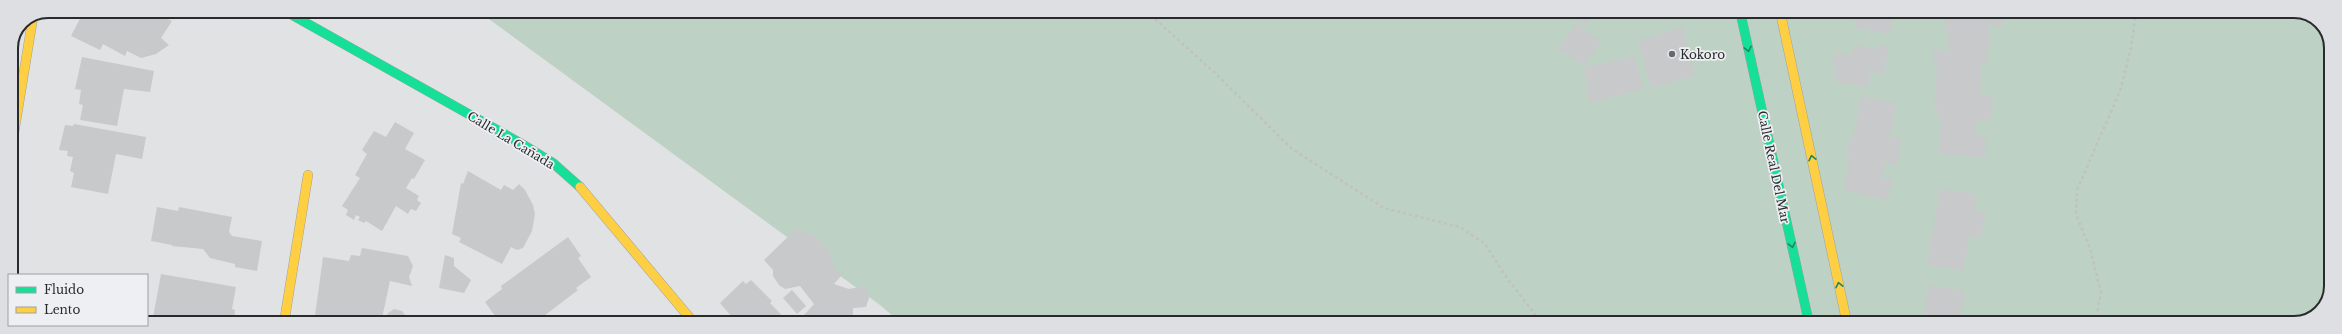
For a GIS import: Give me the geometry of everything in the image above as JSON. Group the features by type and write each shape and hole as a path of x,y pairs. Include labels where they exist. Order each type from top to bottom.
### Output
{"street":[{"name":"Calle La Cañada","path":"297,18 522,144 553,163 578,185 688,316"},
{"name":"Calle Real Del Mar","path":"1742,18 1807,316"},
{"path":"1782,18 1845,316"},
{"path":"18,108 32,22"},
{"path":"285,316 308,175"}],"path":[{"path":"1154,18 1214,72 1292,149 1384,208 1460,227 1485,244 1509,281 1536,316"},
{"path":"2096,316 2101,293 2090,248 2076,215 2077,190 2120,91 2131,48 2135,18"}],"green space":[{"path":"488,18 2298,18 2312,24 2318,30 2323,40 2324,290 2318,304 2314,309 2306,314 2294,316 893,316 880,305"}],"building":[{"path":"80,18 166,18 172,21 161,38 169,45 156,54 141,58 127,51 125,56 103,44 100,50 71,36"},
{"path":"1572,18 1590,18 1586,26"},
{"path":"1856,18 1893,18 1890,34 1855,28"},
{"path":"1946,18 2004,18 2003,27 1990,26 1987,61 1982,61 1980,95 1993,96 1990,122 1976,121 1975,136 1986,137 1985,158 1938,154 1941,118 1937,118 1938,108 1934,108 1937,69 1933,66 1934,50 1948,51 1949,35 1945,35"},
{"path":"1576,24 1601,41 1584,66 1558,49"},
{"path":"1683,27 1695,76 1651,88 1638,40"},
{"path":"1854,45 1875,49 1876,45 1889,47 1884,74 1871,72 1868,87 1834,81 1836,66 1832,65 1835,50 1839,51 1838,53 1852,55"},
{"path":"1635,56 1643,89 1589,103 1584,67"},
{"path":"82,57 154,71 150,92 124,89 117,126 80,120 83,105 79,104 81,90 75,89"},
{"path":"1861,96 1896,103 1890,137 1902,139 1897,166 1884,163 1882,178 1892,180 1888,200 1844,191 1850,157 1846,156 1849,139 1853,140"},
{"path":"395,122 414,133 405,149 425,160 414,179 412,178 406,188 419,196 417,200 421,203 416,211 411,209 408,214 396,206 382,231 366,221 364,223 358,220 360,217 356,215 354,220 346,215 348,210 342,206 360,178 355,175 367,154 362,150 374,131 386,137"},
{"path":"74,124 146,137 142,159 116,154 108,194 71,187 74,173 70,171 73,157 67,156 68,151 59,150 65,125 73,126"},
{"path":"468,171 501,190 504,185 513,190 519,184 525,190 533,205 535,214 532,231 523,248 517,250 511,247 502,264 459,242 461,238 452,234 461,183 463,184"},
{"path":"1940,188 1977,195 1974,210 1986,212 1981,238 1969,236 1963,271 1927,265"},
{"path":"157,207 178,211 179,207 232,217 229,232 232,236 262,241 257,271 235,267 235,264 210,258 203,249 172,246 151,241"},
{"path":"796,229 817,237 829,250 834,268 842,275 834,284 849,289 864,286 870,295 866,307 853,308 853,316 803,316 814,304 800,286 785,289 779,285 773,276 773,270 764,260"},
{"path":"568,237 581,256 578,258 591,277 576,288 578,290 544,316 495,316 485,302 502,289 501,286"},
{"path":"362,248 408,256 413,266 409,277 412,286 390,281 382,316 315,316 323,257 349,261 351,255 360,256"},
{"path":"445,255 454,258 454,266 471,280 464,293 439,288"},
{"path":"161,274 236,287 232,309 235,310 234,316 153,316"},
{"path":"751,280 772,301 770,303 782,316 731,316 720,303 743,281 746,284"},
{"path":"1929,285 1965,291 1960,316 1923,316"},
{"path":"792,290 806,306 797,314 783,298"},
{"path":"394,309 402,311 406,316 387,316 388,313"}],"traffic: fast":[{"path":"297,18 522,144 553,163 580,187"},
{"path":"1742,18 1807,316"}],"traffic: slow":[{"path":"1782,18 1845,316"},
{"path":"18,108 32,22"},
{"path":"285,316 308,175"},
{"path":"580,187 688,316"}],"place":[{"name":"Kokoro","path":"1672,54"}]}
